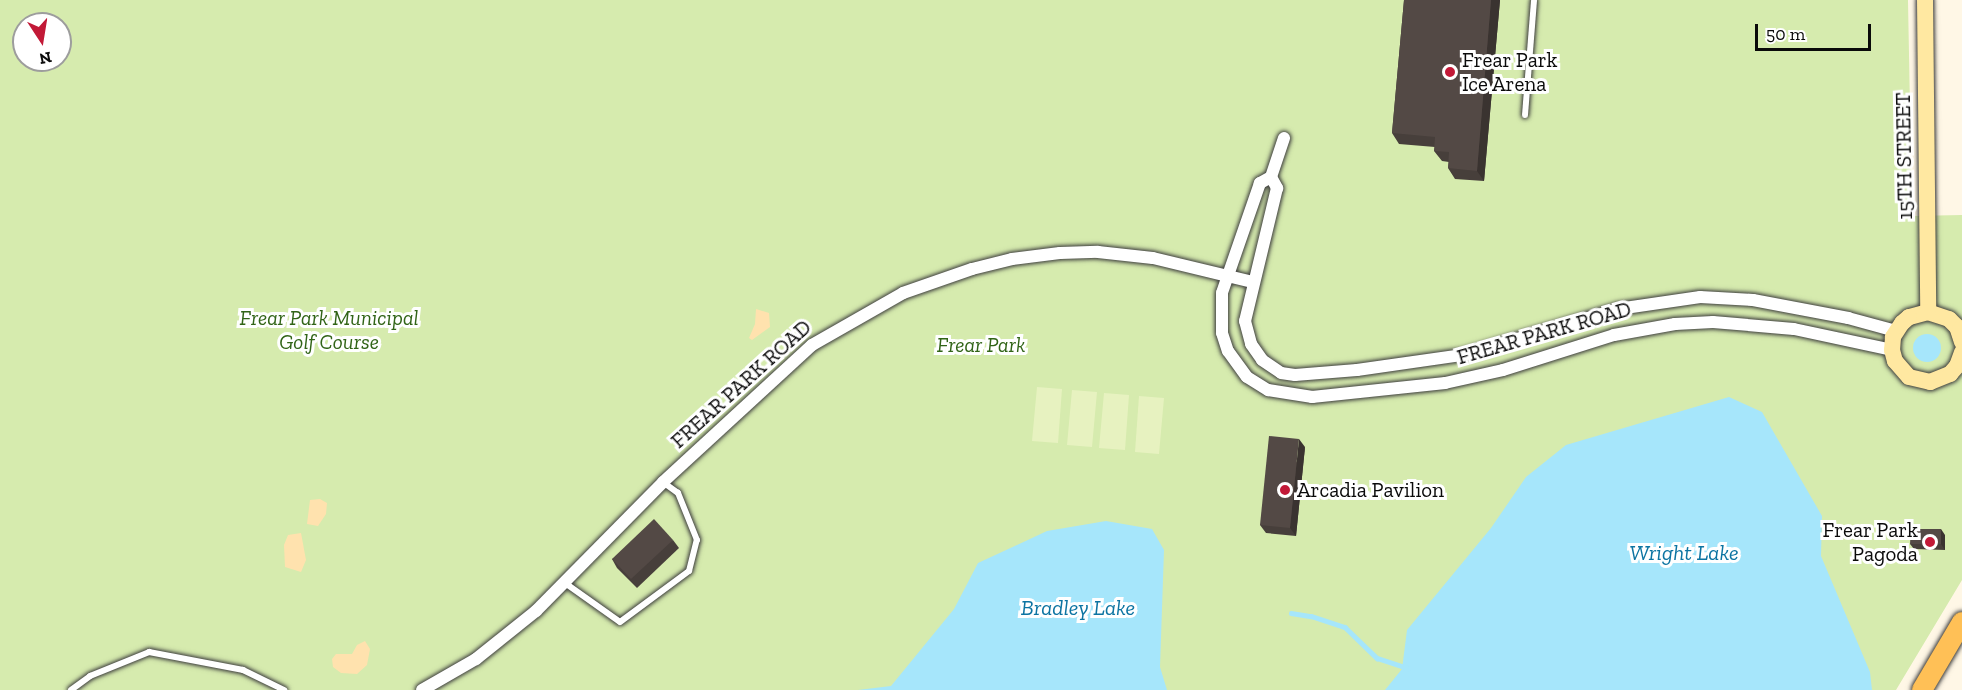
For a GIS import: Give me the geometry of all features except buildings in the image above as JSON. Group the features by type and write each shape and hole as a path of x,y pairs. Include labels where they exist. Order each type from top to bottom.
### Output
{"main road":[{"path":"1922,690 1962,622"}],"street":[{"name":"15TH STREET","path":"1925,0 1928,312"},
{"name":"FREAR PARK ROAD","path":"1284,138 1271,177 1260,183 1222,293 1222,333 1238,367 1259,386 1300,397 1476,377 1614,335 1675,324 1713,322 1794,329 1892,350"},
{"name":"FREAR PARK ROAD","path":"1271,177 1277,188 1245,321 1251,344 1267,365 1281,373 1296,375 1357,370 1463,355 1618,309 1700,297 1753,300 1848,318 1896,331"},
{"name":"FREAR PARK ROAD","path":"422,690 477,659 504,639 565,583 663,482 812,345 875,307 946,277 1012,259 1098,252 1154,258 1253,282"},
{"path":"1960,362 1940,380 1919,381 1900,370 1892,350 1896,331 1909,317 1928,312 1949,319 1962,337 1962,342"}],"lane":[{"path":"1525,115 1534,0"},
{"path":"565,583 620,622 689,571 697,540 678,493 663,482"},
{"path":"71,690 90,676 149,652 243,670 285,690"}],"green space":[{"name":"Frear Park","path":"0,0 1908,0 1912,216 1962,215 1962,580 1896,690 0,690"},
{"path":"1037,387 1062,389 1058,443 1032,441"},
{"path":"1072,390 1097,392 1092,447 1067,445"},
{"path":"1104,393 1129,395 1125,450 1099,448"},
{"path":"1139,396 1164,398 1159,454 1135,452"}],"sand":[{"path":"756,309 769,313 770,327 752,340 749,338 755,324"},
{"path":"320,499 327,503 326,514 318,526 307,524 310,500"},
{"path":"301,533 306,560 301,572 285,567 284,545 288,535"},
{"path":"365,641 370,649 367,665 357,674 341,673 333,667 332,659 336,654 352,654 357,645"}],"water":[{"path":"1927,334 1937,338 1941,348 1937,358 1927,362 1917,358 1913,348 1917,338"},
{"name":"Wright Lake","path":"1729,397 1762,412 1822,516 1821,556 1870,672 1872,690 1385,690 1402,669 1407,630 1491,528 1526,477 1566,445"},
{"name":"Bradley Lake","path":"1106,521 1152,529 1164,550 1160,667 1167,690 858,690 891,686 954,609 978,563 1047,531"}],"waterway":[{"path":"1291,613 1311,616 1345,627 1377,658 1408,668"}],"place":[{"name":"Frear Park Ice Arena","path":"1450,72"},
{"name":"Arcadia Pavilion","path":"1285,490"},
{"name":"Frear Park Pagoda","path":"1930,542"}],"park label":[{"name":"Frear Park Municipal Golf Course","path":"329,330"}]}
